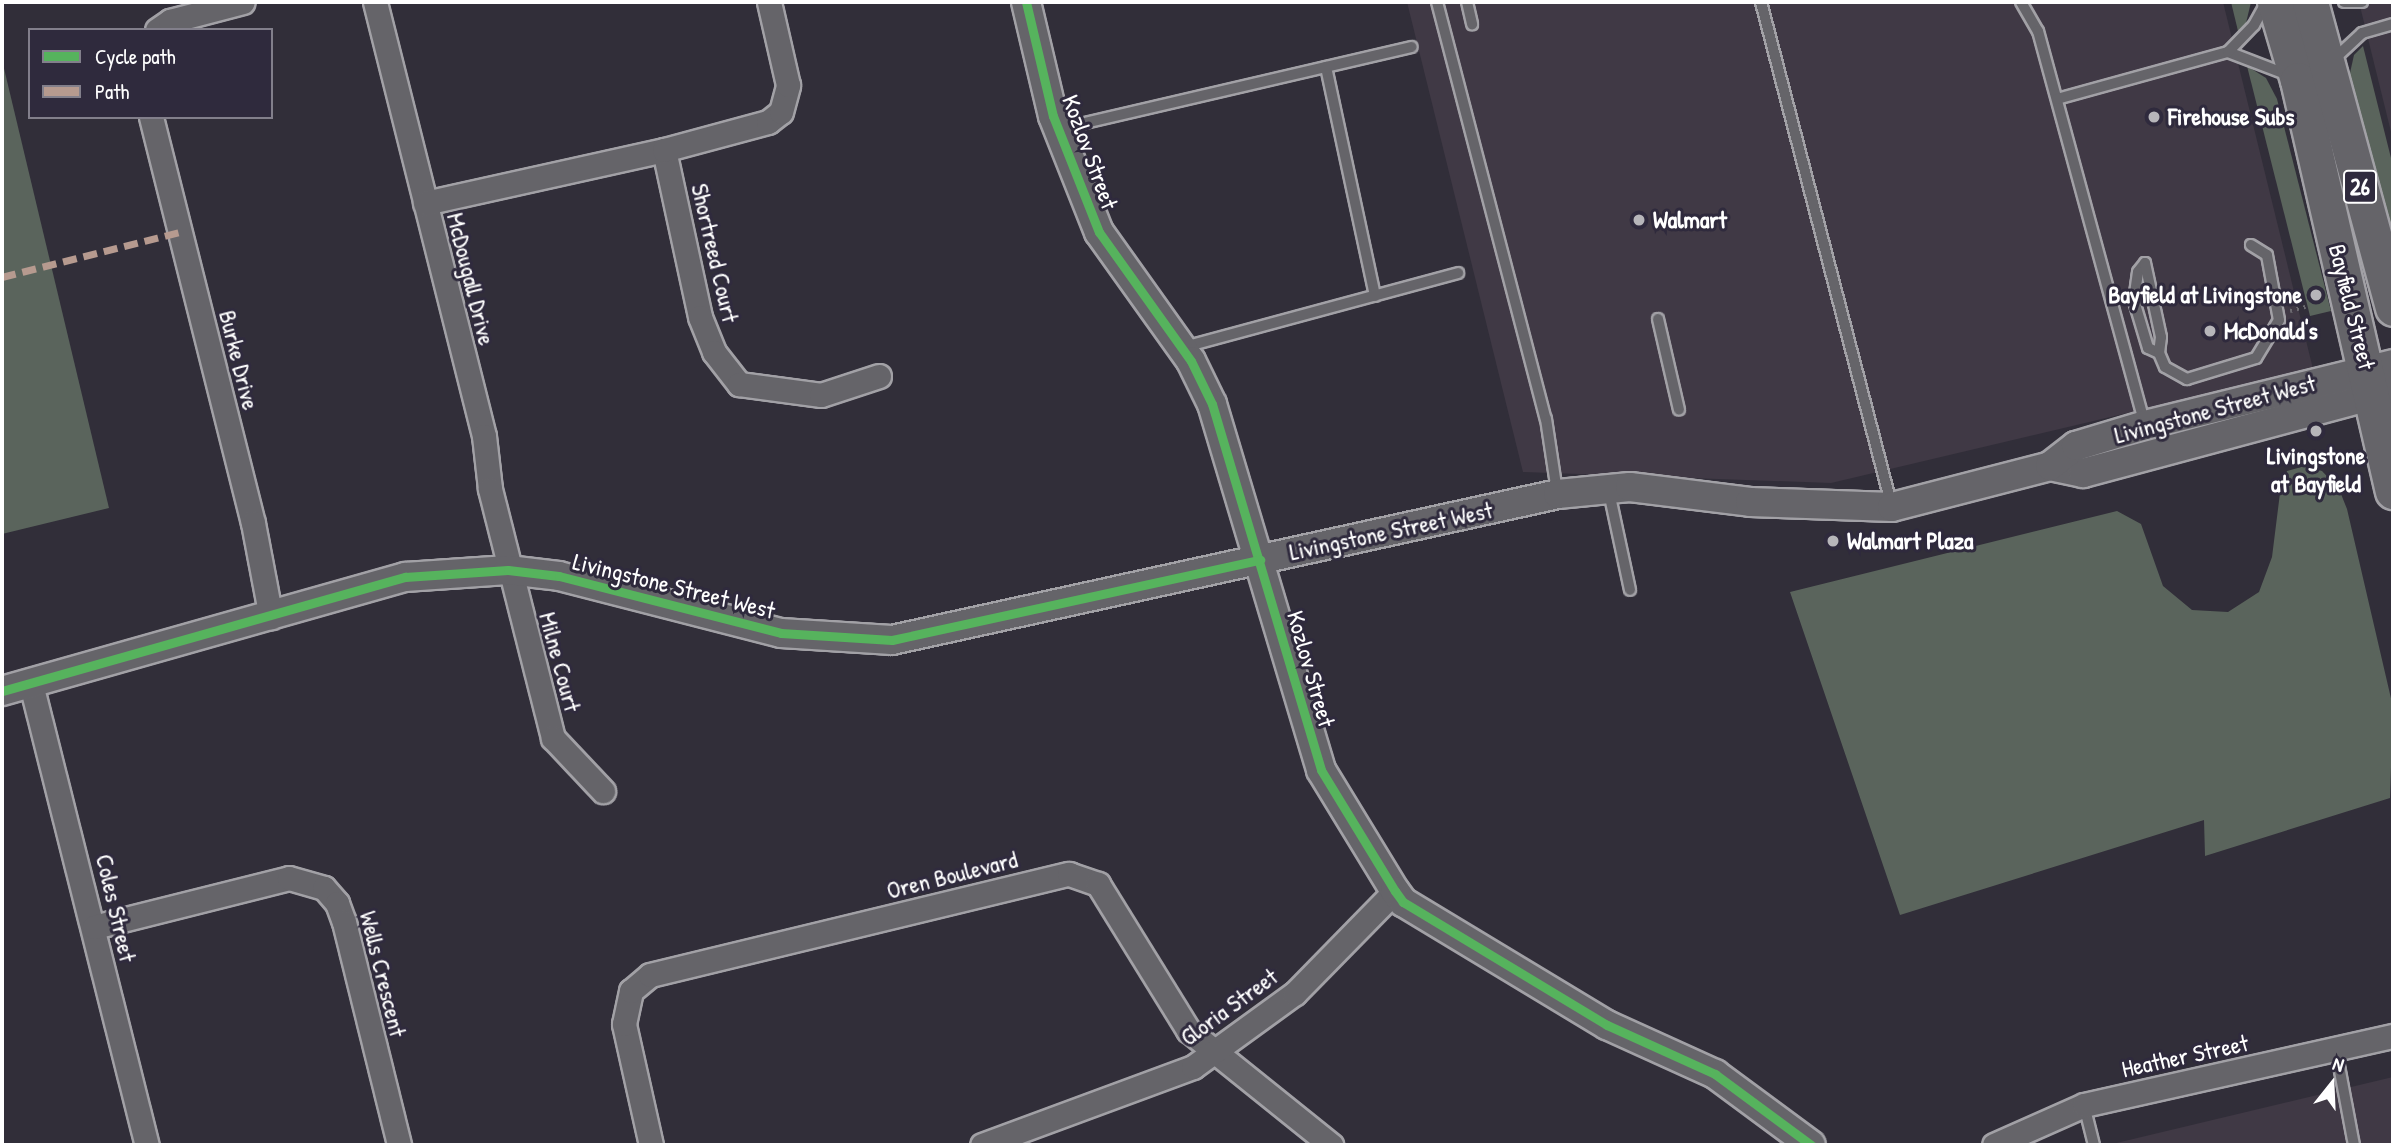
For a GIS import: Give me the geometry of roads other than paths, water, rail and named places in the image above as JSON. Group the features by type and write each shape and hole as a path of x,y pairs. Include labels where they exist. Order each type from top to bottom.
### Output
{"main road":[{"name":"Bayfield Street","path":"2275,2 2313,72 2393,308"},
{"name":"Bayfield Street","path":"2310,2 2313,72 2383,376 2393,491"}],"street":[{"path":"160,28 170,20 243,2"},
{"name":"McDougall Drive","path":"375,2 484,436 490,489 508,570"},
{"path":"425,202 664,150 753,127 781,112 788,85 769,2"},
{"name":"Kozlov Street","path":"1026,2 1059,129 1099,232 1181,348 1212,404 1321,770 1395,891 1403,902 1607,1025 1715,1074 1811,1145"},
{"name":"Burke Drive","path":"152,119 253,523 271,617"},
{"name":"Shortreed Court","path":"664,150 700,317 714,352 739,384 821,395 879,376"},
{"name":"Livingstone Street West","path":"2050,466 2083,473 2383,376"},
{"name":"Livingstone Street West","path":"2,691 405,577 508,570 595,583 781,633 892,640 1558,494 1630,486 1750,502 1892,507 2050,466 2076,446 2145,425 2383,376"},
{"name":"Milne Court","path":"508,570 552,738 603,791"},
{"name":"Coles Street","path":"31,684 94,927 146,1145"},
{"name":"Oren Boulevard","path":"651,1145 624,1024 631,991 650,975 1069,874 1098,884 1188,1030 1212,1053 1331,1145"},
{"name":"Wells Crescent","path":"94,927 289,878 324,888 337,903 344,922 399,1145"},
{"name":"Gloria Street","path":"982,1145 1193,1067 1295,993 1395,891"},
{"name":"Heather Street","path":"1994,1145 2084,1105 2393,1036"}],"lane":[{"path":"1437,2 1546,419 1558,494"},
{"path":"1467,2 1472,24"},
{"path":"1760,2 1892,507"},
{"path":"2021,2 2038,31 2145,425"},
{"path":"2228,52 2254,25 2267,2"},
{"path":"2344,2 2362,2"},
{"path":"2057,99 2228,52 2313,72 2362,33 2393,24"},
{"path":"1059,129 1412,47"},
{"path":"1326,67 1375,296"},
{"path":"2159,353 2148,348 2134,301 2136,280 2145,262 2161,337 2159,353 2165,367 2187,379 2256,358 2279,320 2267,255 2251,245"},
{"path":"1181,348 1458,273"},
{"path":"1658,318 1679,410"},
{"path":"1609,489 1630,590"},
{"path":"2336,1050 2354,1145"},
{"path":"2084,1105 2094,1145"}],"place":[{"name":"Firehouse Subs","path":"2154,117"},
{"name":"Walmart","path":"1639,220"},
{"name":"Bayfield at Livingstone","path":"2316,295"},
{"name":"McDonald's","path":"2210,331"},
{"name":"Livingstone at Bayfield","path":"2316,431"},
{"name":"Walmart Plaza","path":"1833,541"}]}
